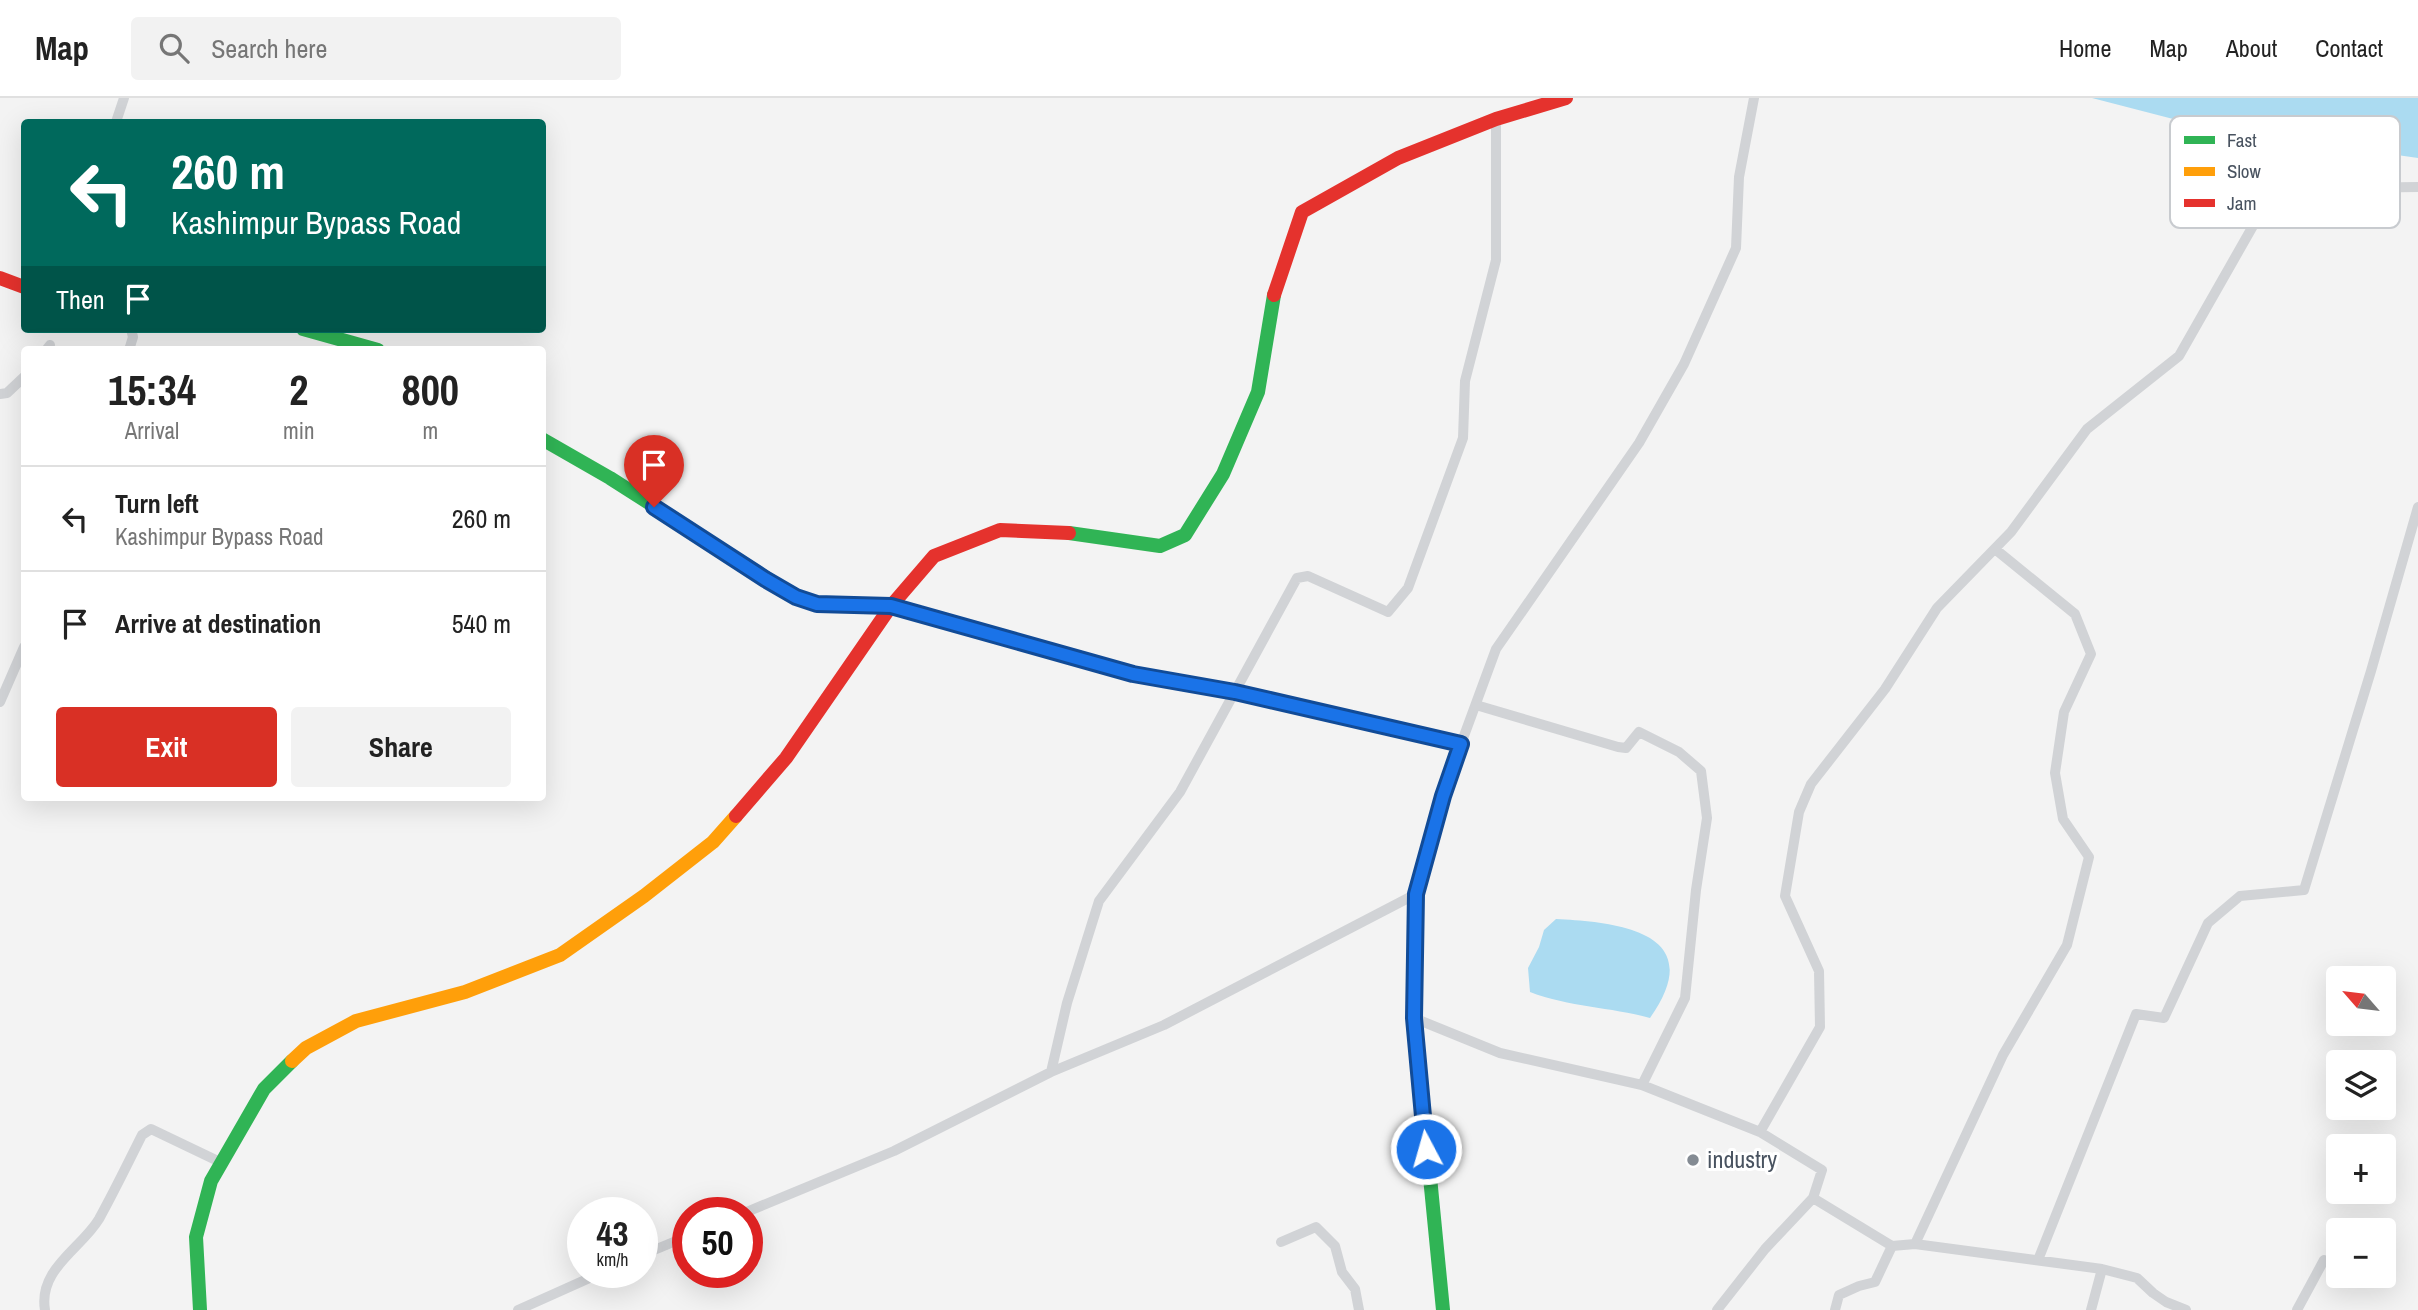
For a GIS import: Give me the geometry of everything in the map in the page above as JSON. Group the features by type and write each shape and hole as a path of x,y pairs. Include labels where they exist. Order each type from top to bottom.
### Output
{"street":[{"path":"117,119 124,98"},
{"path":"200,1310 196,1237 211,1181 264,1089 306,1048 356,1021 465,992 560,955 644,896 713,842 786,758 891,606 934,556 1000,530 1071,533 1160,546 1185,535 1223,474 1258,392 1275,287 1302,212 1398,158 1496,119 1566,98"},
{"path":"1443,1310 1414,1018 1416,894 1443,796 1496,649 1639,443 1684,364 1736,248 1739,177 1754,98"},
{"path":"1051,1072 1067,1003 1099,901 1180,792 1297,578 1308,576 1388,612 1408,589 1463,438 1465,381 1496,260 1496,119"},
{"path":"2400,187 2418,187"},
{"path":"1760,1132 1820,1027 1819,971 1785,896 1799,811 1811,784 1885,689 1937,608 2011,532 2087,429 2179,356 2252,228"},
{"path":"0,278 21,286"},
{"path":"317,333 364,346"},
{"path":"0,394 8,393 21,380"},
{"path":"546,441 610,478 765,579 796,597 817,604 891,606 1133,674 1235,692 1461,744"},
{"path":"2038,1260 2136,1014 2164,1017 2208,923 2240,896 2304,890 2418,507"},
{"path":"1915,1244 2003,1055 2067,945 2089,857 2063,819 2055,773 2064,712 2091,654 2075,614 1995,549"},
{"path":"0,702 21,654"},
{"path":"1476,705 1618,747 1626,748 1639,732 1679,752 1701,771 1707,818 1696,890 1685,998 1642,1085"},
{"path":"763,1205 894,1151 1051,1072 1164,1025 1416,894"},
{"path":"1414,1018 1500,1053 1642,1085 1760,1132 1822,1170 1812,1198 1765,1249 1717,1310"},
{"path":"46,1310 43,1297 51,1277 59,1264 97,1222 142,1135 151,1129 220,1162"},
{"path":"1812,1198 1892,1246 1915,1244 2102,1269 2137,1278 2166,1302 2186,1310"},
{"path":"1281,1242 1316,1227 1335,1246 1342,1272 1355,1289 1359,1310"},
{"path":"1835,1310 1839,1295 1875,1282 1892,1246"},
{"path":"2297,1310 2324,1260"},
{"path":"2091,1310 2102,1269"},
{"path":"518,1310 567,1288"}],"water":[{"path":"2092,98 2418,98 2418,158 2400,155 2400,116 2170,116 2170,118"},
{"path":"1556,919 1630,929 1650,938 1663,950 1670,967 1666,989 1650,1018 1560,1001 1530,992 1528,968 1544,930"}],"traffic: fast":[{"path":"1069,533 1160,546 1185,535 1223,474 1258,392 1274,295"},
{"path":"317,333 364,346"},
{"path":"546,441 610,478 796,597 817,604 881,606"},
{"path":"200,1310 196,1237 211,1181 264,1089 292,1061"},
{"path":"1429,1167 1443,1310"}],"traffic: slow":[{"path":"881,606 891,606 1133,674 1235,692 1417,734"},
{"path":"292,1061 306,1048 356,1021 465,992 560,955 644,896 713,842 736,816"}],"traffic: jam":[{"path":"1274,295 1302,212 1398,158 1496,119 1566,98"},
{"path":"0,278 21,286"},
{"path":"736,816 786,758 891,606 934,556 1000,530 1069,533"},
{"path":"1417,734 1461,744 1443,796 1416,894 1414,1018 1429,1167"}],"place":[{"name":"industry","path":"1693,1160"}],"route":[{"path":"654,507 765,579 796,597 817,604 891,606 1133,674 1235,692 1461,744 1443,796 1416,894 1414,1018 1426,1149"}]}
